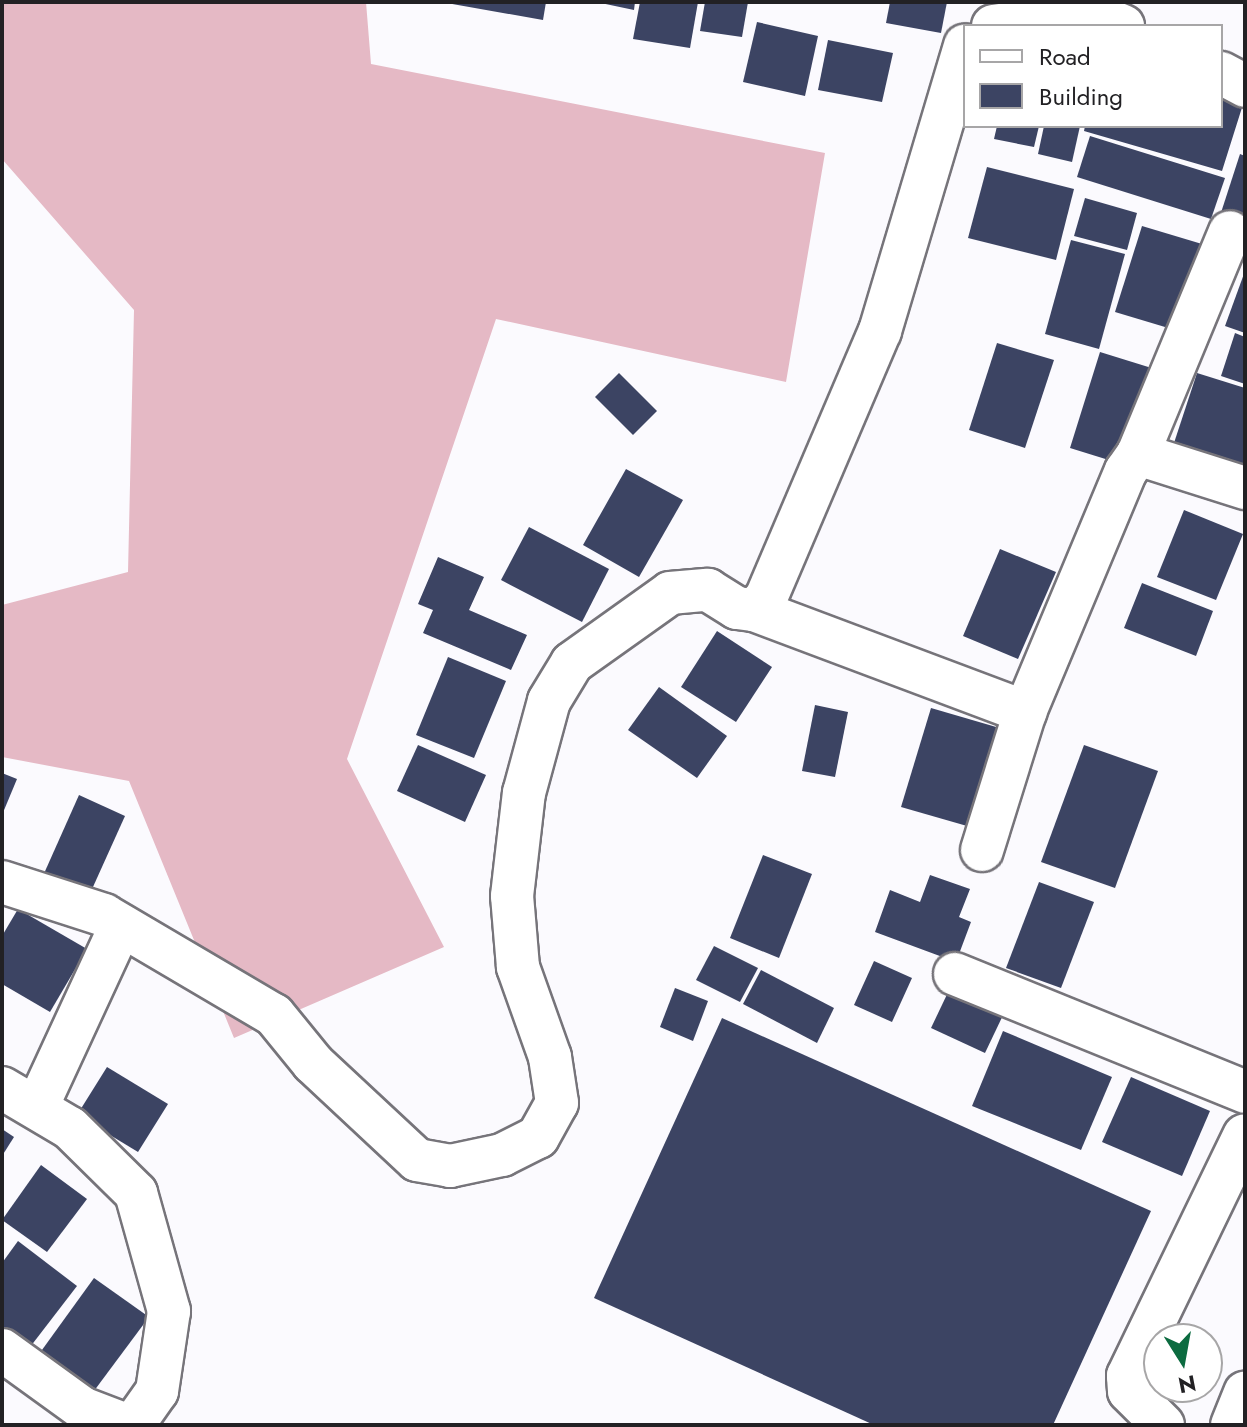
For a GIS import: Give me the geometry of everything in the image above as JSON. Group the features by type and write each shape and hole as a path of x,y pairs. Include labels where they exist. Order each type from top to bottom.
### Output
{"street":[{"path":"1007,24 1090,12 1118,24"},
{"path":"754,610 766,598 880,331 963,52"},
{"path":"1223,74 1245,86"},
{"path":"982,850 1025,712 1112,494 1138,454 1230,232"},
{"path":"1138,454 1245,488"},
{"path":"2,882 77,902 274,1015 313,1063 417,1160 450,1166 502,1155 538,1137 557,1103 550,1057 518,967 512,896 524,793 549,701 572,663 670,593 708,590 737,608 754,610 1025,712"},
{"path":"121,925 19,1098 100,1151 136,1193 159,1260 169,1311 157,1391 133,1425"},
{"path":"955,974 1245,1092"},
{"path":"1163,1425 1129,1391 1128,1376 1244,1136"},
{"path":"2,1350 82,1408 126,1425"},
{"path":"1232,1425 1245,1393"}],"shaded area":[{"path":"2,2 366,2 371,64 825,153 786,382 496,319 347,759 444,947 234,1038 129,781 2,757 2,605 128,572 134,310 2,159"}],"building":[{"path":"441,2 546,2 543,20"},
{"path":"596,2 635,2 634,10"},
{"path":"640,2 698,2 690,48 633,39"},
{"path":"705,2 748,2 742,37 700,31"},
{"path":"890,2 947,2 941,33 886,23"},
{"path":"757,22 818,36 805,96 743,82"},
{"path":"828,40 893,53 882,102 818,90"},
{"path":"1223,87 1245,98 1222,171 1084,131 1085,128 1223,128"},
{"path":"997,128 1039,128 1034,147 994,139"},
{"path":"1044,128 1080,128 1072,162 1038,154"},
{"path":"1090,136 1225,178 1211,219 1077,177"},
{"path":"1240,154 1245,156 1245,234 1217,225"},
{"path":"987,167 1074,189 1056,260 968,238"},
{"path":"1085,198 1137,213 1127,250 1074,236"},
{"path":"1142,226 1212,247 1185,333 1115,312"},
{"path":"1071,240 1125,254 1099,349 1045,334"},
{"path":"1245,271 1245,333 1225,326"},
{"path":"1235,333 1245,337 1245,384 1221,376"},
{"path":"997,343 1054,360 1025,448 969,430"},
{"path":"1100,352 1158,370 1128,466 1070,448"},
{"path":"619,373 657,411 633,435 595,397"},
{"path":"1197,373 1245,388 1245,470 1173,446"},
{"path":"626,469 683,500 639,577 583,545"},
{"path":"1184,510 1243,534 1216,600 1157,577"},
{"path":"529,527 609,569 582,622 501,580"},
{"path":"1000,549 1056,572 1018,659 963,636"},
{"path":"438,557 484,577 469,610 527,635 511,670 423,633 433,610 418,604"},
{"path":"1142,583 1213,611 1196,656 1124,628"},
{"path":"717,631 772,667 736,722 681,687"},
{"path":"448,657 506,681 474,758 416,735"},
{"path":"659,687 727,736 697,778 628,730"},
{"path":"815,705 848,712 835,777 802,771"},
{"path":"931,708 1003,729 974,828 901,807"},
{"path":"418,745 486,775 465,822 397,791"},
{"path":"1084,745 1158,771 1115,888 1041,862"},
{"path":"2,773 17,779 2,815"},
{"path":"79,795 125,816 88,898 42,878"},
{"path":"763,855 812,874 779,958 730,938"},
{"path":"930,875 970,889 959,917 971,922 956,962 875,932 890,890 920,902"},
{"path":"1039,882 1094,902 1061,988 1006,968"},
{"path":"18,909 87,949 50,1012 2,984 2,936"},
{"path":"714,946 758,968 740,1002 696,980"},
{"path":"874,961 912,978 892,1022 854,1005"},
{"path":"761,970 834,1008 817,1043 743,1004"},
{"path":"951,986 1005,1011 985,1053 931,1028"},
{"path":"675,988 708,1001 693,1041 660,1027"},
{"path":"722,1018 1151,1211 1053,1425 874,1425 594,1298"},
{"path":"1003,1031 1112,1077 1081,1150 972,1106"},
{"path":"107,1067 168,1104 138,1152 77,1115"},
{"path":"1131,1077 1210,1111 1182,1176 1102,1142"},
{"path":"2,1129 14,1137 2,1156"},
{"path":"41,1165 87,1199 47,1252 2,1220"},
{"path":"18,1241 77,1286 27,1351 2,1332 2,1263"},
{"path":"94,1278 149,1317 88,1399 34,1361"}]}
